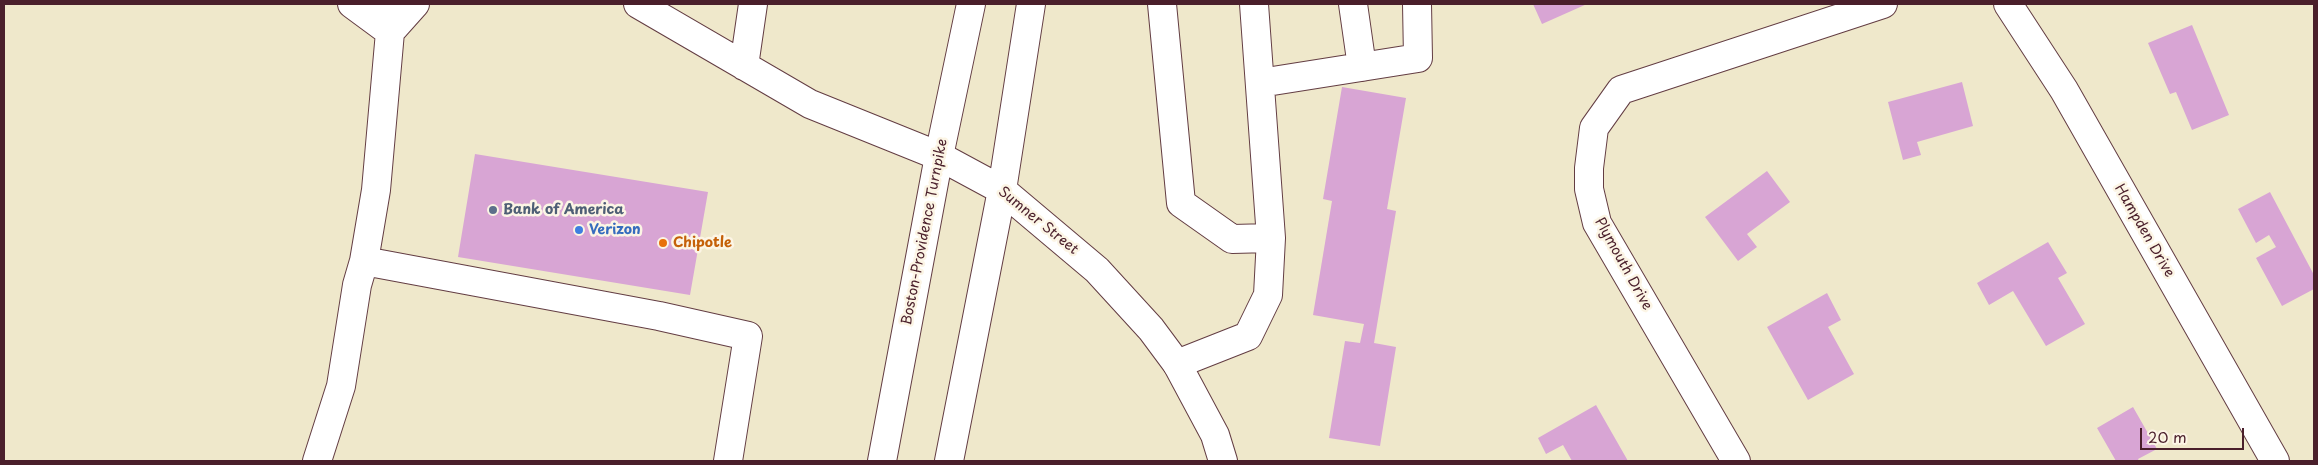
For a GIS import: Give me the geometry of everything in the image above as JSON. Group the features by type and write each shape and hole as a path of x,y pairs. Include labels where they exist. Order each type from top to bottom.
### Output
{"street":[{"path":"352,4 390,32"},
{"path":"317,461 341,386 357,285 364,261 376,190 390,32 389,4"},
{"path":"390,32 415,4"},
{"name":"Sumner Street","path":"638,4 810,104 939,156 1002,190 1097,270 1152,328 1177,364 1215,435 1223,461"},
{"path":"744,66 753,4"},
{"name":"Boston-Providence Turnpike","path":"882,461 939,156 971,4"},
{"path":"949,461 1002,190 1031,4"},
{"path":"1162,4 1181,203 1232,238 1271,238"},
{"path":"1177,364 1248,336 1268,296 1271,238 1254,4"},
{"path":"1353,4 1362,67"},
{"path":"1260,83 1418,58 1417,4"},
{"name":"Plymouth Drive","path":"1736,461 1597,223 1589,189 1589,168 1594,128 1621,90 1883,4"},
{"name":"Hampden Drive","path":"2008,4 2064,90 2275,461"},
{"path":"364,261 659,316 748,336 728,461"}],"building":[{"path":"1533,4 1587,4 1542,24"},
{"path":"2192,25 2229,115 2192,130 2176,92 2170,94 2148,43"},
{"path":"1962,82 1973,126 1917,142 1921,155 1903,160 1888,102"},
{"path":"1342,87 1406,98 1387,209 1396,211 1374,343 1396,347 1380,446 1329,438 1345,341 1360,343 1364,324 1313,315 1332,201 1323,199"},
{"path":"475,154 708,192 690,295 458,257"},
{"path":"1767,171 1790,202 1747,234 1757,247 1738,261 1705,217"},
{"path":"2270,192 2314,275 2314,289 2282,306 2256,258 2276,247 2269,235 2256,243 2238,209"},
{"path":"2048,242 2067,273 2058,278 2085,324 2046,346 2013,291 1989,305 1977,283"},
{"path":"1827,293 1841,320 1828,327 1854,374 1808,400 1767,327"},
{"path":"1596,405 1628,461 1572,461 1563,445 1546,454 1538,438"},
{"path":"2133,407 2157,449 2138,459 2139,461 2116,461 2097,428"}],"place":[{"name":"Bank of America","path":"493,210"},
{"name":"Verizon","path":"579,230"},
{"name":"Chipotle","path":"663,243"}]}
